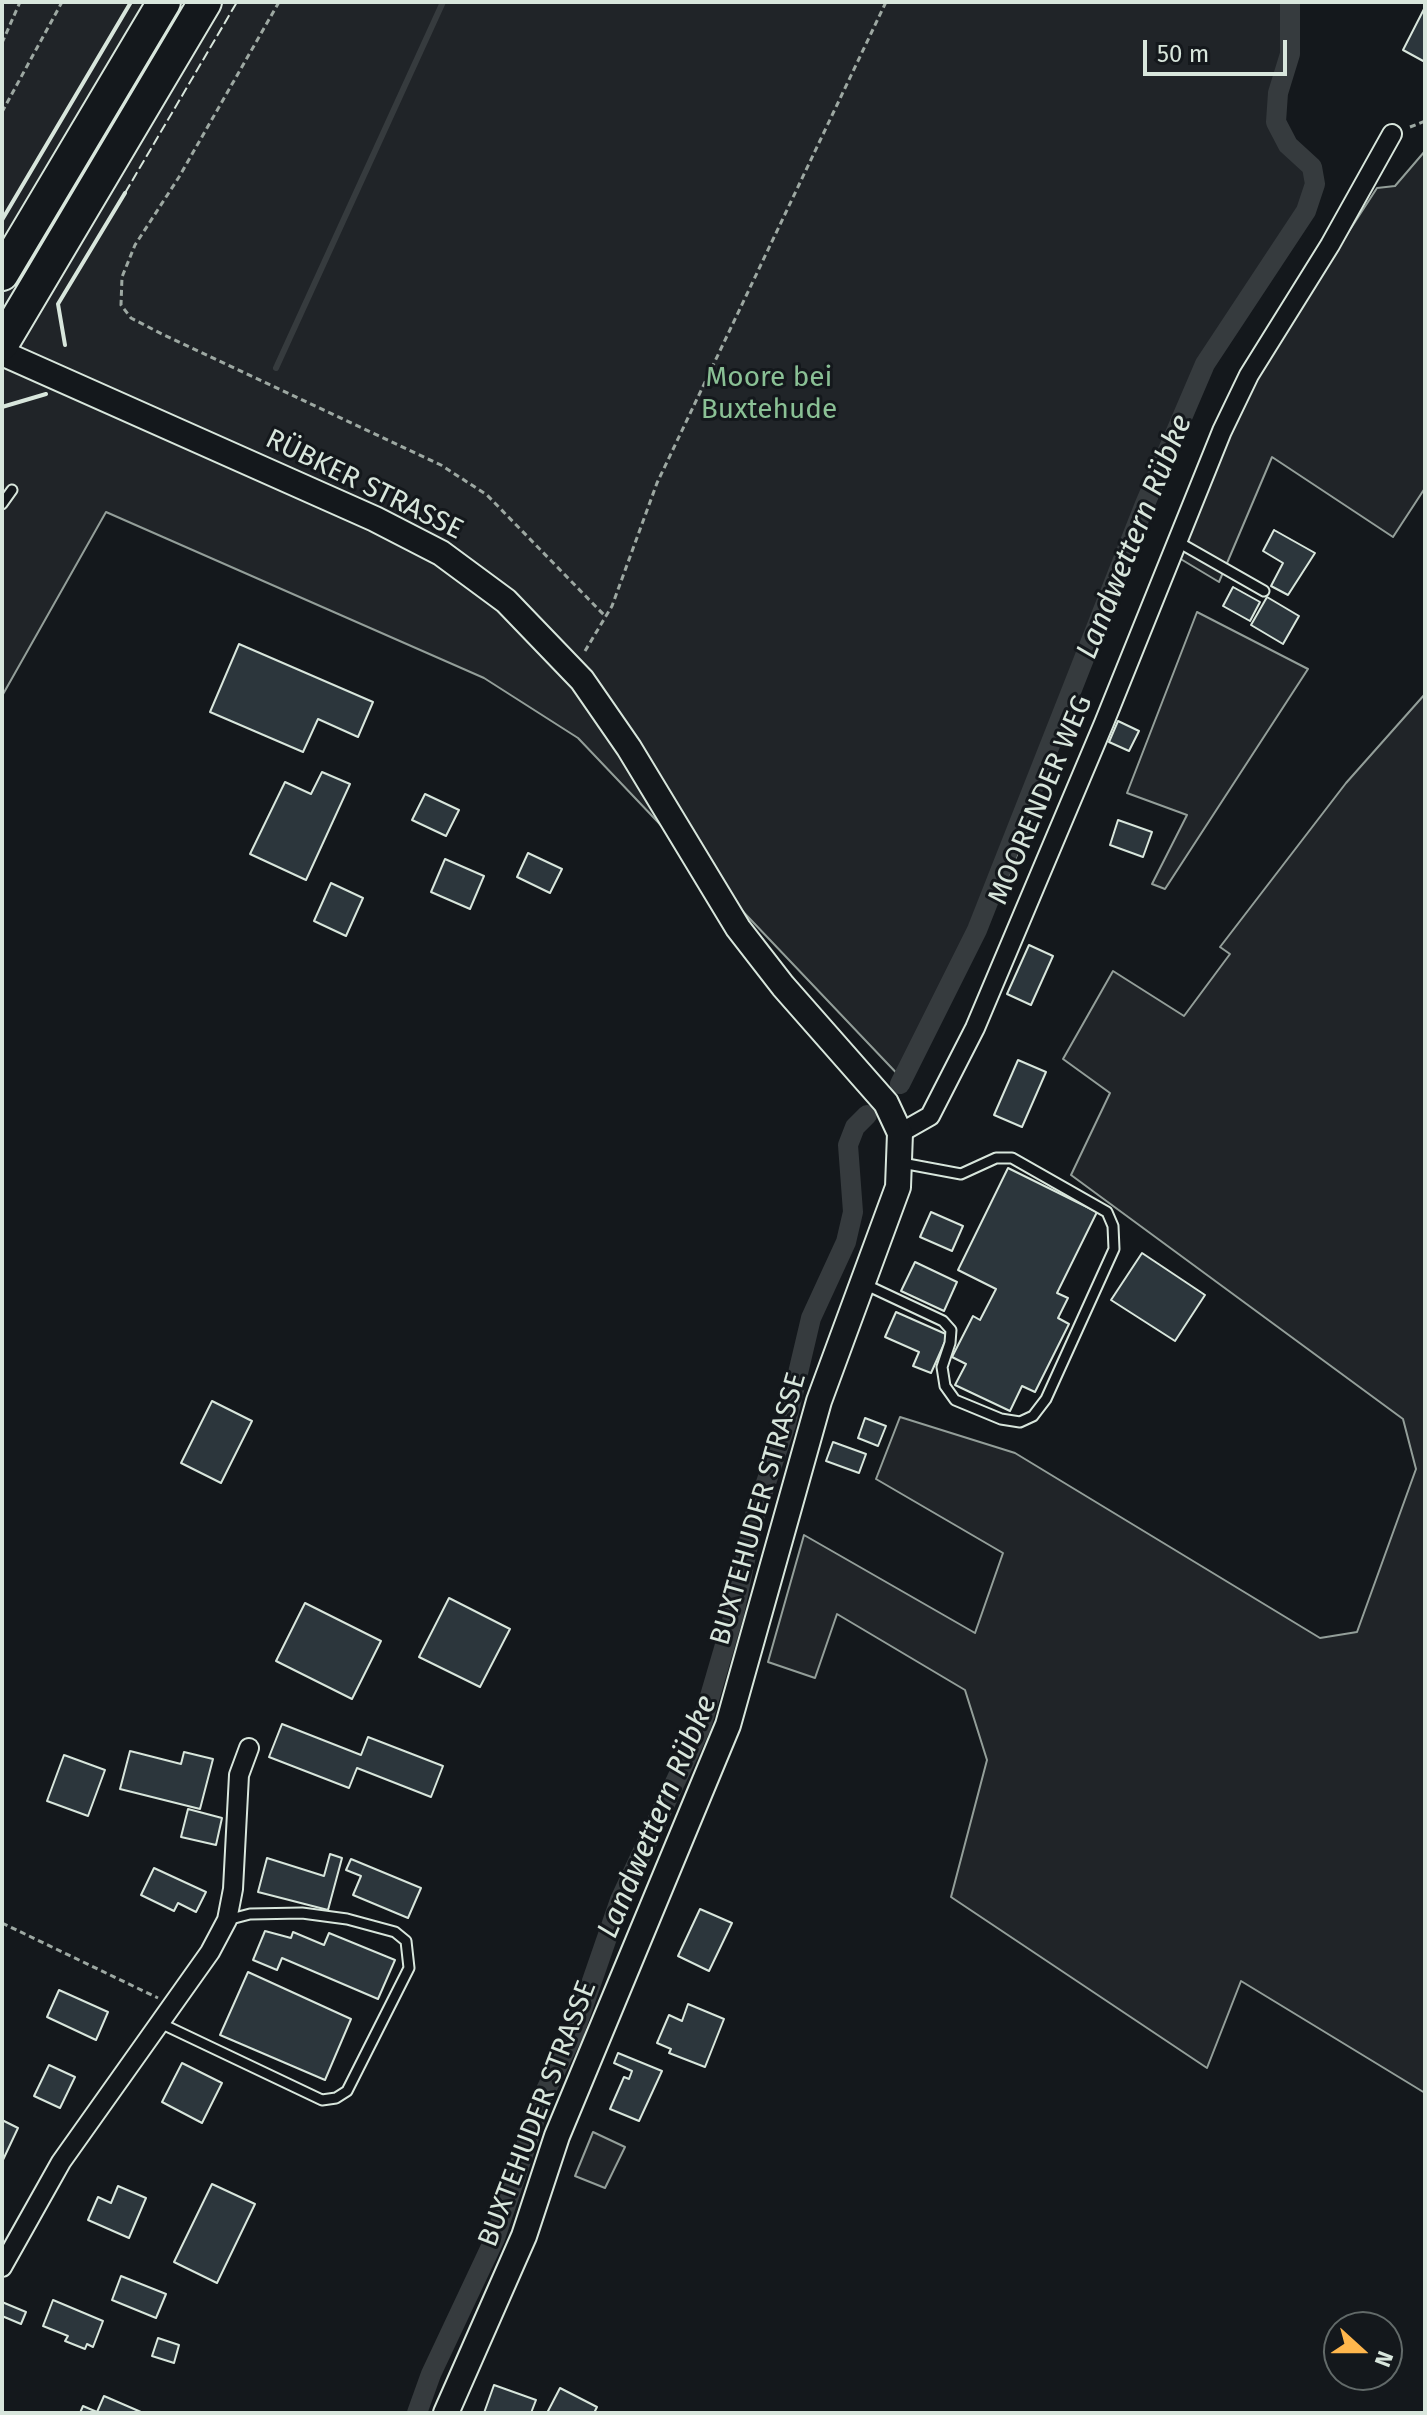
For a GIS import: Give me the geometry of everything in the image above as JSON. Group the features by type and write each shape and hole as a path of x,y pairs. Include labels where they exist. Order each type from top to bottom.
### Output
{"highway":[{"path":"2,274 164,2"},
{"path":"2,344 205,2"}],"street":[{"name":"MOORENDER WEG","path":"900,1133 930,1116 975,1028 1249,375 1330,245 1392,134"},
{"name":"RÜBKER STRASSE","path":"2,353 363,513 441,553 506,601 570,666 629,748 738,928 824,1034"},
{"name":"BUXTEHUDER STRASSE","path":"446,2413 524,2236 562,2123 728,1725 819,1401 898,1187 902,1163 900,1133 886,1103 824,1034"},
{"path":"2,2267 61,2162 210,1952 227,1920 233,1889 239,1775 249,1748"}],"lane":[{"path":"2,504 12,490"},
{"path":"1178,542 1264,591"},
{"path":"862,1282 943,1321 951,1330 942,1367 945,1386 955,1400 1001,1419 1020,1422 1033,1416 1046,1399 1114,1249 1107,1212 1012,1158 996,1158 961,1174 902,1163"},
{"path":"159,2022 322,2100 336,2098 347,2091 409,1968 406,1941 395,1932 347,1919 302,1913 250,1914 227,1920"}],"path":[{"path":"2,43 20,2"},
{"path":"2,112 62,2"},
{"path":"279,2 135,245 122,277 121,305 131,318 162,334 441,465 487,495 606,617"},
{"path":"570,666 606,617 657,483 886,2"},
{"path":"2,1923 172,2005"}],"green space":[{"name":"Moore bei Buxtehude","path":"2,2 1288,2 1294,56 1277,115 1286,144 1317,171 1315,198 1219,345 1156,497 1117,577 1045,767 1035,812 1006,881 905,1082 578,738 484,678 106,512 2,696"},
{"path":"1425,151 1425,488 1393,537 1272,457 1219,582 1179,558 1255,376 1377,188 1395,186"},
{"path":"1197,612 1308,669 1165,889 1152,884 1187,815 1127,793"},
{"path":"1425,694 1425,2093 1241,1981 1207,2068 951,1897 987,1760 965,1690 837,1614 815,1678 768,1662 804,1535 975,1633 1003,1553 876,1479 900,1417 1015,1453 1320,1638 1357,1632 1416,1469 1403,1419 1071,1175 1110,1093 1063,1059 1113,971 1184,1016 1230,954 1220,947 1346,783"},
{"path":"593,2132 625,2147 605,2188 575,2176"}],"building":[{"path":"1425,10 1425,62 1403,50"},
{"path":"1274,530 1315,553 1288,595 1271,586 1283,563 1263,551"},
{"path":"1233,587 1260,602 1250,621 1223,606"},
{"path":"1267,597 1299,616 1283,644 1251,625"},
{"path":"239,644 373,702 358,737 318,719 303,752 210,712"},
{"path":"1118,721 1139,731 1129,751 1109,742"},
{"path":"322,772 350,784 306,880 250,854 285,782 311,794"},
{"path":"425,794 459,810 446,836 412,820"},
{"path":"1118,820 1152,832 1143,857 1110,845"},
{"path":"528,853 562,869 550,893 517,877"},
{"path":"445,859 484,876 470,909 431,892"},
{"path":"331,883 363,898 346,936 314,921"},
{"path":"1029,945 1053,956 1031,1005 1007,994"},
{"path":"1018,1060 1046,1072 1022,1127 994,1115"},
{"path":"1008,1168 1097,1212 1057,1293 1068,1298 1058,1318 1069,1324 1035,1392 1022,1386 1010,1411 955,1385 966,1364 952,1357 973,1316 980,1320 996,1289 958,1270"},
{"path":"931,1212 963,1226 952,1251 920,1237"},
{"path":"1142,1253 1205,1295 1175,1341 1111,1300"},
{"path":"915,1262 957,1282 944,1311 901,1291"},
{"path":"896,1312 948,1335 931,1373 913,1366 919,1352 885,1337"},
{"path":"212,1401 252,1421 221,1483 181,1463"},
{"path":"865,1418 886,1426 878,1446 858,1438"},
{"path":"833,1442 866,1454 859,1473 826,1461"},
{"path":"449,1598 510,1629 480,1687 419,1657"},
{"path":"305,1603 381,1641 352,1699 276,1661"},
{"path":"282,1724 361,1755 368,1737 443,1766 431,1797 357,1768 349,1788 269,1757"},
{"path":"130,1751 181,1764 184,1752 213,1759 200,1809 120,1789"},
{"path":"64,1755 105,1770 88,1816 47,1801"},
{"path":"188,1809 222,1818 216,1845 181,1837"},
{"path":"330,1854 342,1858 328,1910 258,1892 267,1858 324,1876"},
{"path":"351,1859 421,1888 408,1918 353,1895 361,1876 346,1870"},
{"path":"154,1868 206,1892 196,1912 178,1903 174,1911 141,1895"},
{"path":"700,1909 732,1923 709,1971 678,1956"},
{"path":"265,1931 291,1938 293,1932 324,1945 329,1933 395,1960 378,1999 282,1958 277,1970 253,1960"},
{"path":"248,1972 351,2019 325,2080 220,2035"},
{"path":"59,1990 108,2012 96,2040 47,2017"},
{"path":"688,2004 724,2019 705,2067 669,2053 671,2049 657,2043 669,2015 682,2021"},
{"path":"618,2053 662,2071 639,2121 610,2109 624,2077 629,2079 632,2071 614,2063"},
{"path":"182,2063 222,2083 202,2123 162,2102"},
{"path":"49,2065 75,2077 60,2108 34,2096"},
{"path":"2,2120 18,2128 2,2162"},
{"path":"212,2184 255,2204 217,2283 174,2262"},
{"path":"118,2186 146,2198 129,2238 88,2220 98,2197 111,2203"},
{"path":"121,2276 166,2294 156,2318 112,2300"},
{"path":"53,2300 103,2321 93,2347 87,2344 85,2349 65,2341 68,2336 43,2326"},
{"path":"2,2302 26,2312 21,2324 2,2316"},
{"path":"158,2338 179,2345 174,2363 152,2356"},
{"path":"494,2385 536,2400 531,2413 484,2413"},
{"path":"560,2388 597,2407 594,2413 547,2413"},
{"path":"104,2396 141,2413 80,2413 83,2406 97,2412"}],"waterway":[{"path":"276,368 443,2"},
{"name":"Landwettern Rübke","path":"900,1084 977,930 1145,504 1205,364 1306,211 1315,184 1312,167 1288,145 1276,122 1278,93 1290,54 1290,2"},
{"name":"Landwettern Rübke","path":"417,2413 431,2374 495,2238 542,2098 574,2033 620,1900 701,1727 734,1614 753,1521 786,1424 811,1318 846,1242 853,1212 848,1145 855,1127 867,1115"}],"fence":[{"path":"125,193 237,2"}],"wall":[{"path":"2,220 131,2"},
{"path":"65,345 58,304 125,193"},
{"path":"2,407 46,394"}]}
